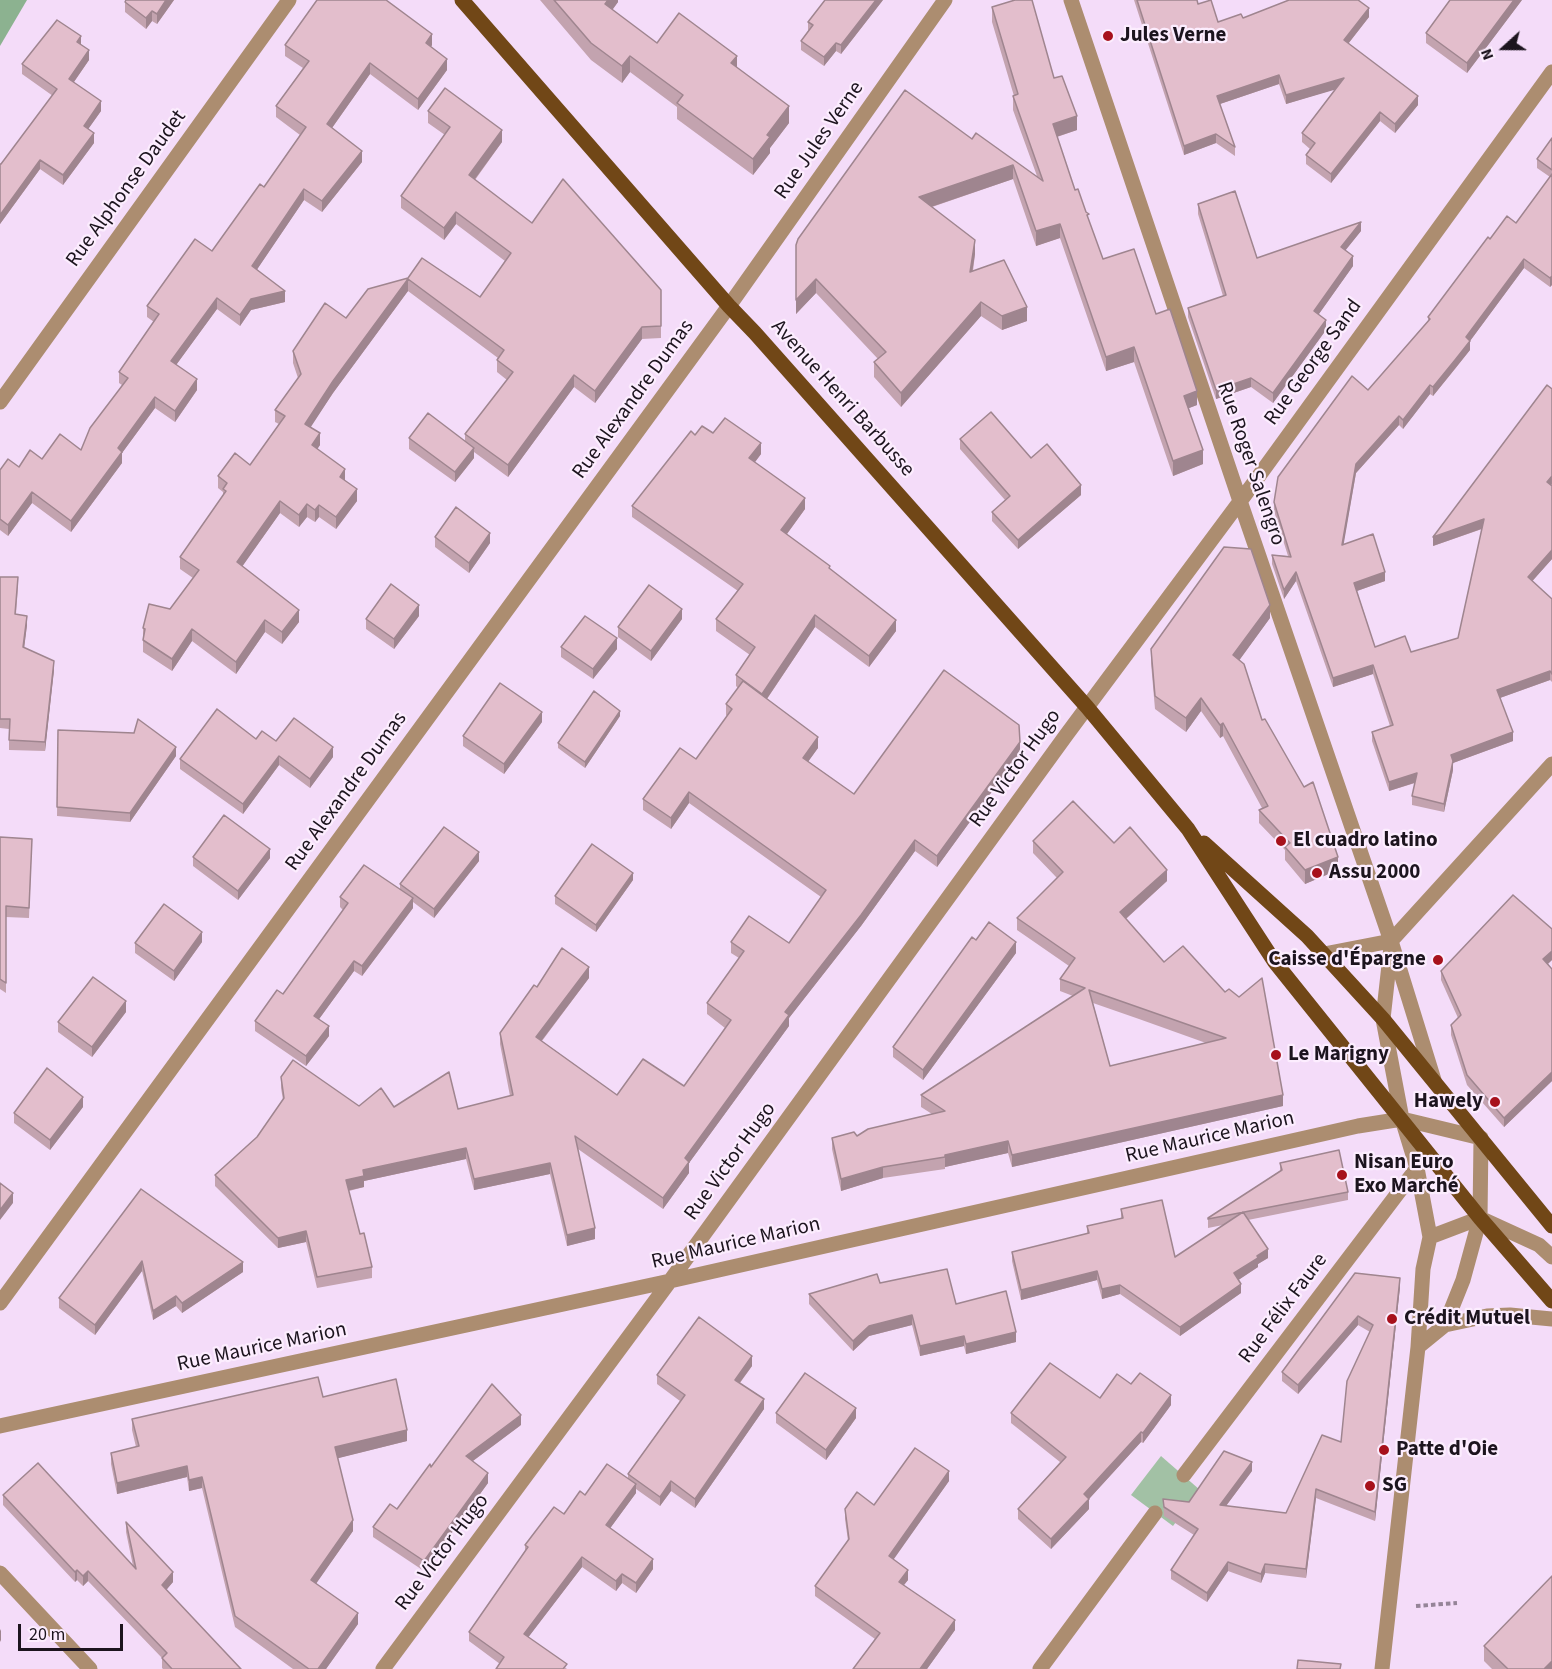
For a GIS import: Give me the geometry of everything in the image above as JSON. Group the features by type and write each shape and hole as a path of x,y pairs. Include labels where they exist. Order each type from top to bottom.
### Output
{"main road":[{"name":"Avenue Henri Barbusse","path":"462,0 729,306 1088,707 1188,829 1274,961 1480,1218 1552,1301"},
{"name":"Avenue Henri Barbusse","path":"1188,829 1307,936 1383,1018 1552,1226"}],"street":[{"name":"Rue Alphonse Daudet","path":"0,402 289,0"},
{"name":"Rue Jules Verne","path":"729,306 945,0"},
{"name":"Rue Roger Salengro","path":"1071,0 1391,941 1434,1080"},
{"name":"Rue George Sand","path":"1088,707 1552,72"},
{"name":"Rue Alexandre Dumas","path":"0,1303 729,306"},
{"name":"Rue Victor Hugo","path":"383,1669 670,1281 1088,707"},
{"path":"1324,954 1391,941 1552,764"},
{"name":"Rue Roger Salengro","path":"1391,941 1383,1018 1402,1119 1417,1168 1430,1236"},
{"name":"Rue Maurice Marion","path":"0,1426 670,1281 1347,1129 1402,1119 1481,1138"},
{"path":"1418,1347 1445,1324 1463,1280 1480,1218 1481,1138"},
{"name":"Rue Félix Faure","path":"1184,1475 1417,1168"},
{"path":"1382,1669 1418,1347 1423,1269 1430,1236 1480,1218 1539,1245 1552,1257"},
{"path":"1445,1324 1487,1316 1510,1315 1552,1319"},
{"path":"1040,1669 1155,1513"},
{"path":"0,1573 90,1669"}],"path":[{"path":"1388,1607 1457,1604"}],"green space":[{"path":"0,0 27,0 0,46"},
{"path":"1161,1456 1200,1490 1173,1526 1131,1495"}],"building":[{"path":"126,0 166,0 157,14 152,11 146,18 125,2"},
{"path":"317,0 386,0 432,34 426,43 447,59 418,99 370,63 327,124 362,151 322,201 304,189 252,266 285,291 251,299 240,315 217,298 171,361 197,379 175,411 155,397 118,448 122,452 71,521 32,492 8,525 0,519 0,470 8,459 19,467 30,450 42,459 60,434 81,450 90,428 128,378 119,372 159,314 147,306 195,239 212,251 260,184 264,187 306,127 276,106 309,61 285,45"},
{"path":"554,0 608,0 605,4 657,43 679,13 737,56 731,63 789,106 767,135 770,137 753,159 677,103 683,95 630,56 622,66 591,43"},
{"path":"825,0 876,0 841,45 836,43 824,57 801,41 813,25 808,22"},
{"path":"1015,0 1032,0 1054,78 1062,76 1077,116 1053,124 1075,190 1078,189 1086,212 1089,214 1087,215 1103,259 1134,249 1156,314 1170,309 1197,391 1184,396 1203,450 1173,461 1134,347 1106,357 1060,224 1036,231 1013,165 919,197 975,240 970,272 1004,260 1027,307 1002,316 981,302 901,393 874,362 886,352 816,279 796,300 796,245 798,239 905,90 972,139 976,133 1043,181 1013,96 1018,94 992,7"},
{"path":"1137,0 1197,0 1198,4 1211,0 1218,22 1241,14 1243,18 1289,0 1358,0 1369,8 1344,40 1418,96 1395,124 1380,112 1331,174 1306,155 1315,143 1302,133 1344,78 1286,95 1279,75 1217,96 1235,147 1216,134 1184,146"},
{"path":"1450,0 1514,0 1467,63 1426,33"},
{"path":"57,20 81,36 77,42 89,50 69,79 101,101 84,126 94,133 63,175 40,160 0,215 0,164 57,89 22,64"},
{"path":"445,88 502,130 469,175 532,223 563,179 661,290 661,326 642,327 595,391 574,375 508,465 465,434 513,372 497,360 504,350 408,279 333,381 305,424 320,433 312,445 345,469 340,477 357,489 336,517 319,505 315,510 307,504 299,515 280,501 237,562 299,610 282,632 265,620 236,662 192,629 172,659 143,640 145,629 143,628 149,604 170,609 199,570 180,557 226,491 223,489 227,483 218,476 235,453 250,465 285,416 275,410 301,374 293,351 325,303 346,318 368,289 408,278 422,258 480,297 511,253 456,212 444,228 401,196 450,127 428,111"},
{"path":"1552,138 1552,170 1537,159"},
{"path":"1552,174 1552,276 1550,278 1524,259 1466,337 1470,341 1433,387 1430,385 1403,420 1399,416 1356,464 1342,545 1373,534 1385,572 1354,583 1375,647 1405,636 1411,652 1458,638 1484,519 1433,537 1547,385 1552,389 1552,476 1547,482 1552,486 1552,550 1528,577 1552,599 1552,674 1550,671 1497,690 1513,732 1451,755 1453,761 1444,804 1412,796 1417,773 1389,782 1372,732 1393,725 1373,665 1333,678 1296,572 1284,590 1272,555 1291,557 1274,502 1278,477 1352,376 1368,390 1430,319 1428,317 1488,237 1490,239 1507,216 1516,223"},
{"path":"1235,191 1257,258 1361,222 1341,247 1353,256 1314,311 1326,320 1273,393 1251,378 1216,390 1188,308 1226,295 1198,204"},
{"path":"991,412 1031,458 1047,444 1081,485 1018,540 992,512 1010,496 960,439"},
{"path":"428,413 474,448 455,472 409,438"},
{"path":"725,418 761,443 749,458 805,498 781,530 830,566 829,568 896,620 869,656 815,615 762,694 736,675 755,647 716,619 743,584 632,506 691,431 695,435 702,426 713,433"},
{"path":"456,507 490,533 469,563 435,537"},
{"path":"1224,547 1251,549 1270,605 1233,655 1244,664 1262,720 1265,719 1304,787 1313,782 1338,857 1305,870 1285,847 1290,843 1259,810 1268,806 1223,723 1220,725 1201,698 1186,718 1155,696 1151,649"},
{"path":"0,577 18,577 15,614 27,616 23,647 54,661 45,742 9,740 10,719 0,719"},
{"path":"391,584 419,605 394,639 366,619"},
{"path":"649,585 682,609 651,651 618,627"},
{"path":"585,616 617,638 593,669 561,647"},
{"path":"944,670 1019,725 1020,742 937,856 915,840 861,915 785,1012 789,1015 685,1158 689,1162 663,1198 575,1136 595,1228 567,1235 550,1163 474,1179 466,1148 363,1170 364,1176 346,1180 360,1234 364,1233 372,1267 317,1277 306,1231 278,1238 215,1175 257,1137 284,1098 281,1077 293,1060 359,1106 381,1088 394,1107 449,1072 458,1109 513,1095 500,1033 534,985 537,987 562,948 589,967 536,1037 617,1095 643,1059 684,1086 731,1020 707,1003 744,951 731,942 749,916 789,943 826,890 689,792 671,818 643,799 680,748 696,759 732,709 726,704 743,681 818,737 803,758 854,794"},
{"path":"500,683 542,712 504,764 463,736"},
{"path":"594,691 620,711 585,762 558,743"},
{"path":"217,709 256,739 262,731 276,741 294,718 333,747 310,779 279,756 243,804 180,759"},
{"path":"138,719 176,747 130,813 57,807 58,730 134,733"},
{"path":"1073,801 1114,843 1130,827 1167,870 1120,912 1164,962 1183,946 1225,992 1229,989 1239,997 1262,978 1283,1095 1012,1155 1008,1141 945,1155 945,1157 883,1167 841,1179 832,1138 854,1132 857,1136 868,1129 945,1111 921,1095 1085,988 1060,979 1075,958 1017,918 1063,872 1033,841","holes":["1089,990 1226,1038 1110,1066"]},
{"path":"224,815 270,849 238,891 193,857"},
{"path":"444,827 479,852 434,909 400,884"},
{"path":"0,837 32,839 29,908 6,906 6,983 0,979"},
{"path":"592,844 633,873 596,925 555,896"},
{"path":"364,865 413,898 362,966 354,961 314,1016 329,1026 306,1056 255,1021 277,990 283,994 348,903 340,897"},
{"path":"1513,895 1552,929 1552,951 1543,959 1552,969 1552,1072 1504,1118 1467,1075 1451,1025 1461,1015 1441,971"},
{"path":"164,904 202,932 174,971 135,943"},
{"path":"989,922 1016,942 923,1070 893,1047 972,937 976,940"},
{"path":"93,977 126,1001 92,1047 58,1022"},
{"path":"47,1068 83,1097 50,1140 14,1113"},
{"path":"1339,1150 1348,1192 1208,1219 1282,1170 1280,1163"},
{"path":"0,1183 13,1193 0,1210"},
{"path":"141,1189 243,1262 182,1303 176,1296 153,1311 142,1261 95,1325 59,1298"},
{"path":"1162,1200 1175,1257 1243,1212 1268,1249 1234,1273 1241,1284 1180,1327 1120,1285 1102,1289 1097,1271 1021,1290 1012,1252 1089,1233 1087,1226 1123,1218 1121,1209"},
{"path":"947,1269 956,1304 1006,1291 1016,1332 966,1344 964,1336 920,1346 912,1315 869,1326 853,1341 809,1294 877,1274 880,1283"},
{"path":"1355,1273 1400,1278 1375,1512 1316,1489 1306,1569 1265,1564 1261,1574 1228,1562 1207,1593 1171,1570 1198,1529 1164,1507 1163,1499 1189,1502 1224,1451 1252,1462 1220,1505 1286,1513 1322,1435 1341,1442 1347,1381 1373,1325 1358,1316 1298,1385 1282,1372"},
{"path":"699,1317 752,1356 735,1380 764,1399 695,1499 671,1481 660,1497 628,1474 685,1395 657,1375"},
{"path":"1050,1363 1100,1398 1117,1374 1131,1384 1140,1373 1171,1395 1143,1433 1141,1432 1084,1494 1089,1499 1051,1539 1018,1509 1066,1457 1011,1413"},
{"path":"805,1373 856,1408 826,1450 776,1413"},
{"path":"318,1377 323,1397 396,1379 407,1430 335,1447 353,1520 311,1580 358,1613 318,1669 309,1669 235,1616 202,1477 189,1480 187,1466 117,1483 111,1453 139,1446 132,1419"},
{"path":"492,1384 521,1415 466,1456 488,1473 424,1561 373,1527 390,1504 397,1509"},
{"path":"915,1448 949,1471 889,1556 908,1570 899,1582 955,1620 920,1669 853,1669 880,1633 815,1586 849,1539 845,1509 857,1492 874,1505"},
{"path":"38,1463 136,1569 126,1522 173,1572 162,1585 241,1669 172,1669 162,1658 167,1653 88,1571 83,1576 77,1570 75,1572 3,1495"},
{"path":"607,1464 636,1484 606,1525 653,1559 636,1583 622,1574 616,1581 582,1557 524,1634 567,1664 563,1669 496,1669 504,1657 469,1632 528,1547 525,1545 554,1507 564,1514 580,1491 585,1495"},
{"path":"1552,1576 1552,1661 1544,1669 1508,1669 1484,1646"},
{"path":"1298,1660 1341,1664 1340,1669 1297,1669"}],"place":[{"name":"Jules Verne","path":"1108,36"},
{"name":"El cuadro latino","path":"1281,841"},
{"name":"Assu 2000","path":"1317,873"},
{"name":"Caisse d'Épargne","path":"1438,960"},
{"name":"Le Marigny","path":"1276,1055"},
{"name":"Hawely","path":"1495,1102"},
{"name":"Nisan Euro Exo Marché","path":"1342,1175"},
{"name":"Crédit Mutuel","path":"1392,1319"},
{"name":"Patte d'Oie","path":"1384,1450"},
{"name":"SG","path":"1370,1486"}]}
